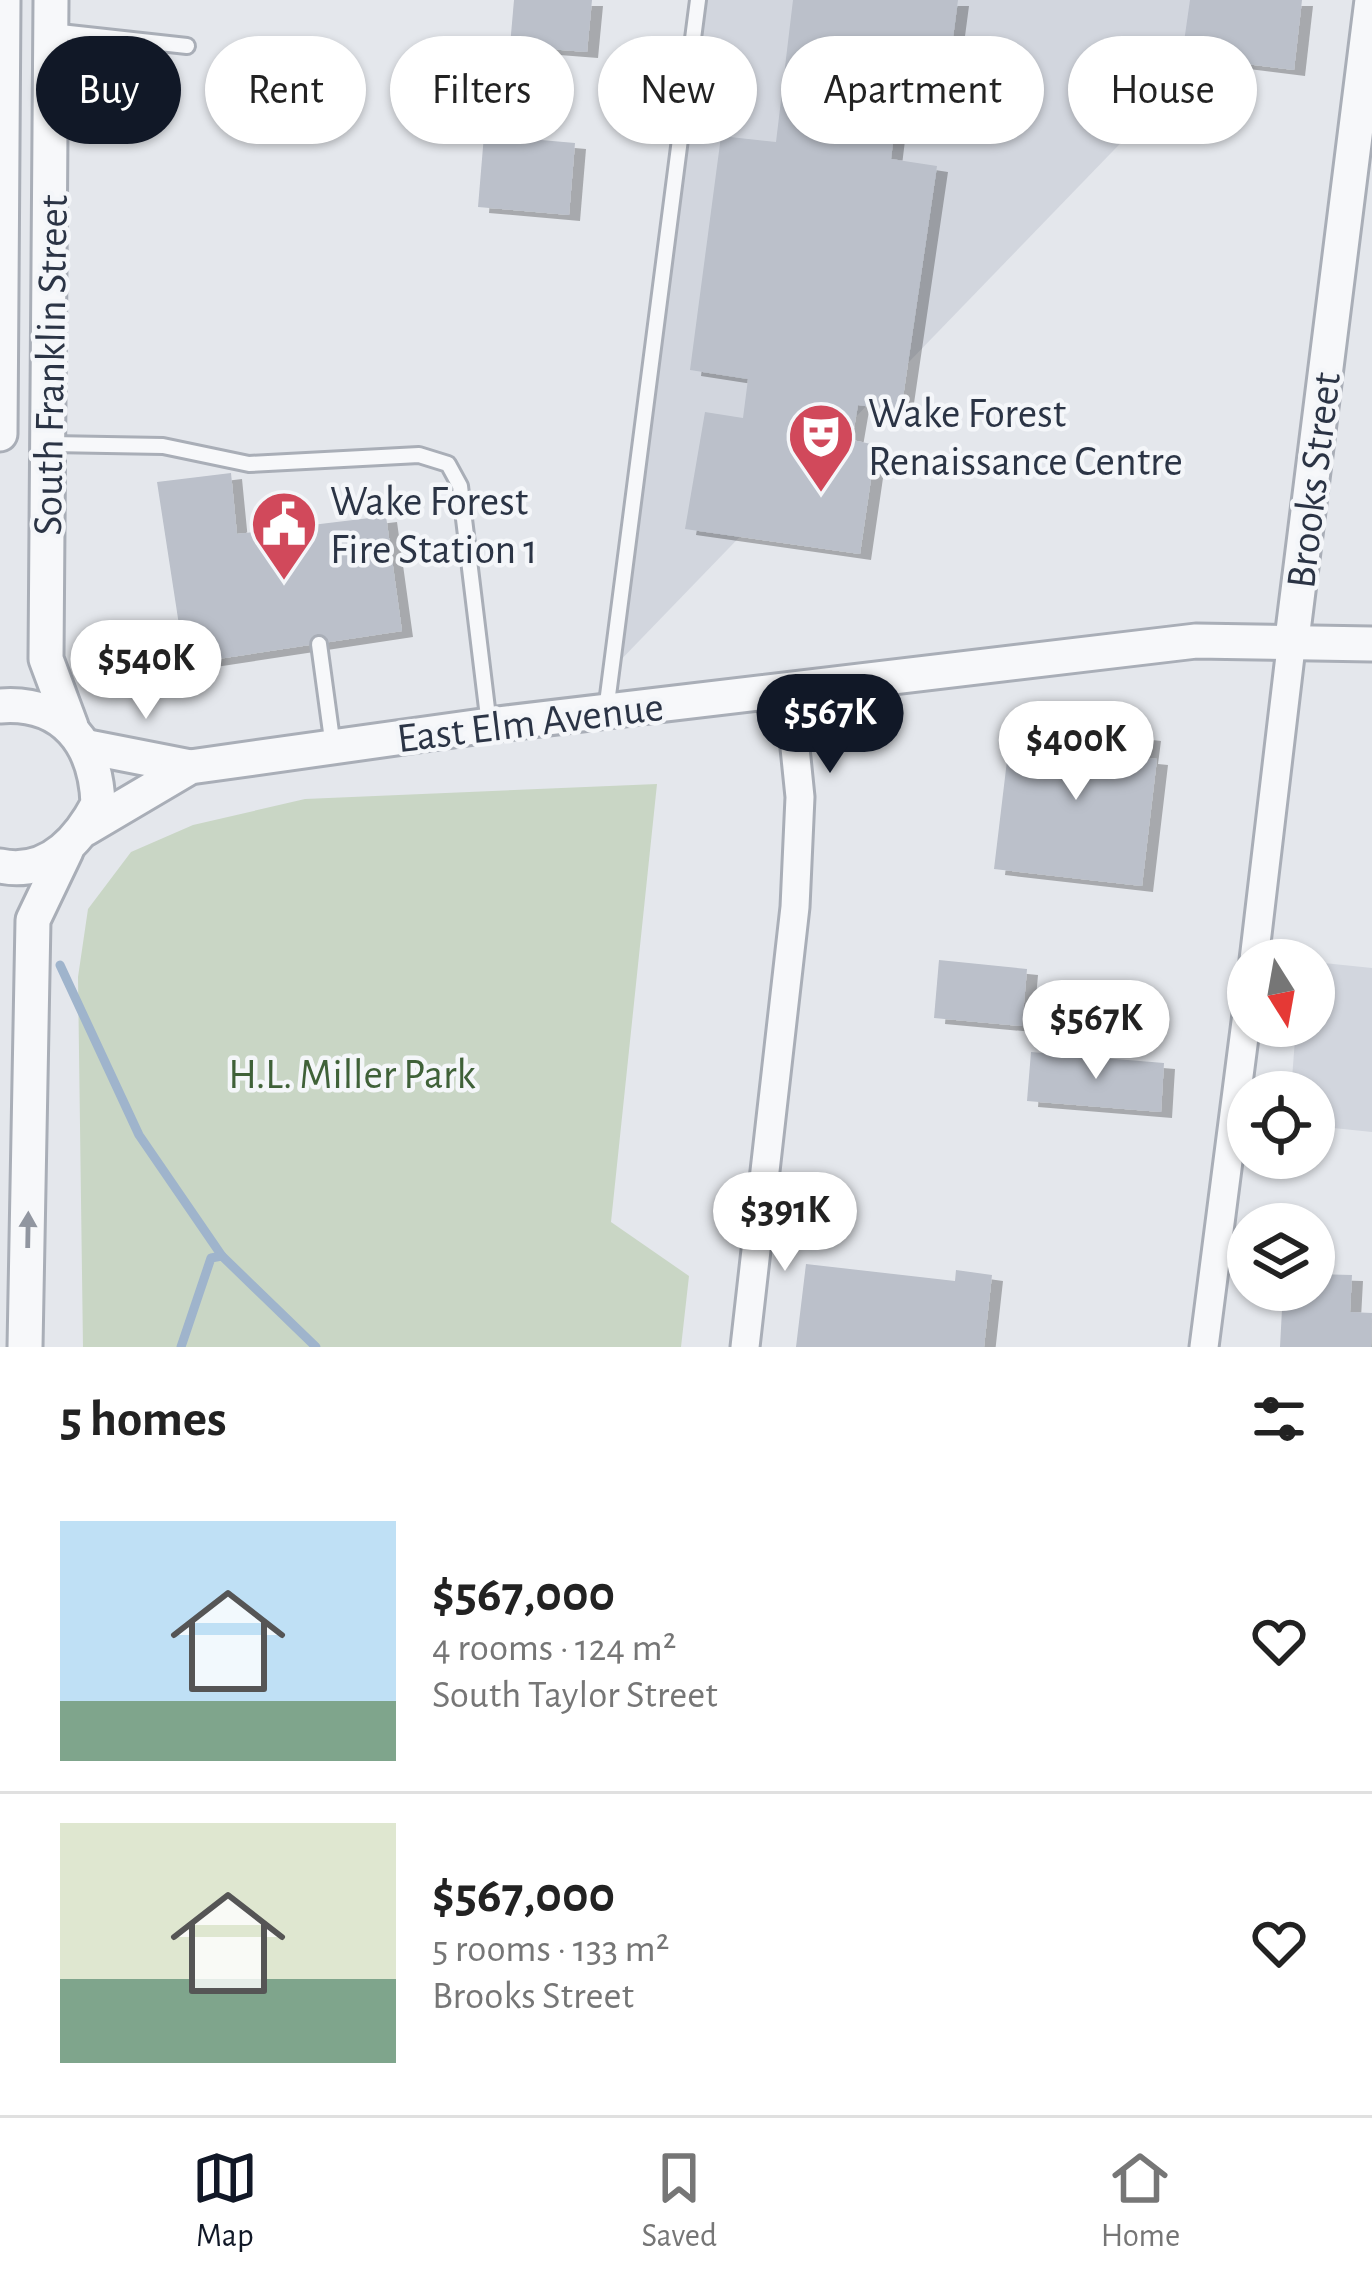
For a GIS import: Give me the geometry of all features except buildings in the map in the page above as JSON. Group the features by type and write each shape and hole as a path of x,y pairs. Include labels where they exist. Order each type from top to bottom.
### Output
{"street":[{"name":"South Franklin Street","path":"0,434 3,0"},
{"name":"Brooks Street","path":"1256,939 1372,0"},
{"name":"South Franklin Street","path":"51,16 46,659 79,736 98,804 76,840"},
{"name":"East Elm Avenue","path":"0,706 47,711 79,736 190,767 489,725 1196,641 1292,639 1372,644"},
{"path":"745,1347 795,907 800,797 789,689"},
{"name":"East Elm Avenue","path":"0,866 40,864 190,767"},
{"path":"25,1347 34,920 76,840"},
{"path":"1204,1347 1243,1047"}],"lane":[{"path":"606,711 698,0"},
{"path":"51,16 187,46"},
{"path":"48,444 163,446 250,464 419,455 448,464 460,486 489,725"},
{"path":"319,644 332,747"}],"shaded area":[{"path":"704,0 1259,0 1224,36 1068,36 1068,144 1120,144 612,669 684,144 757,144 757,36 699,36"},
{"path":"1335,964 1372,968 1372,1132 1335,1128 1335,1071 1293,1071 1294,1047 1335,1047"}],"green space":[{"name":"H.L. Miller Park","path":"657,784 611,1222 689,1276 681,1347 83,1347 78,977 88,909 131,852 193,825 305,799"}],"waterway":[{"path":"60,965 139,1135 222,1256 316,1347"},
{"path":"181,1347 211,1258 222,1256"}],"place":[{"name":"Wake Forest Renaissance Centre","path":"821,495"},
{"name":"Wake Forest Fire Station 1","path":"284,583"}]}
